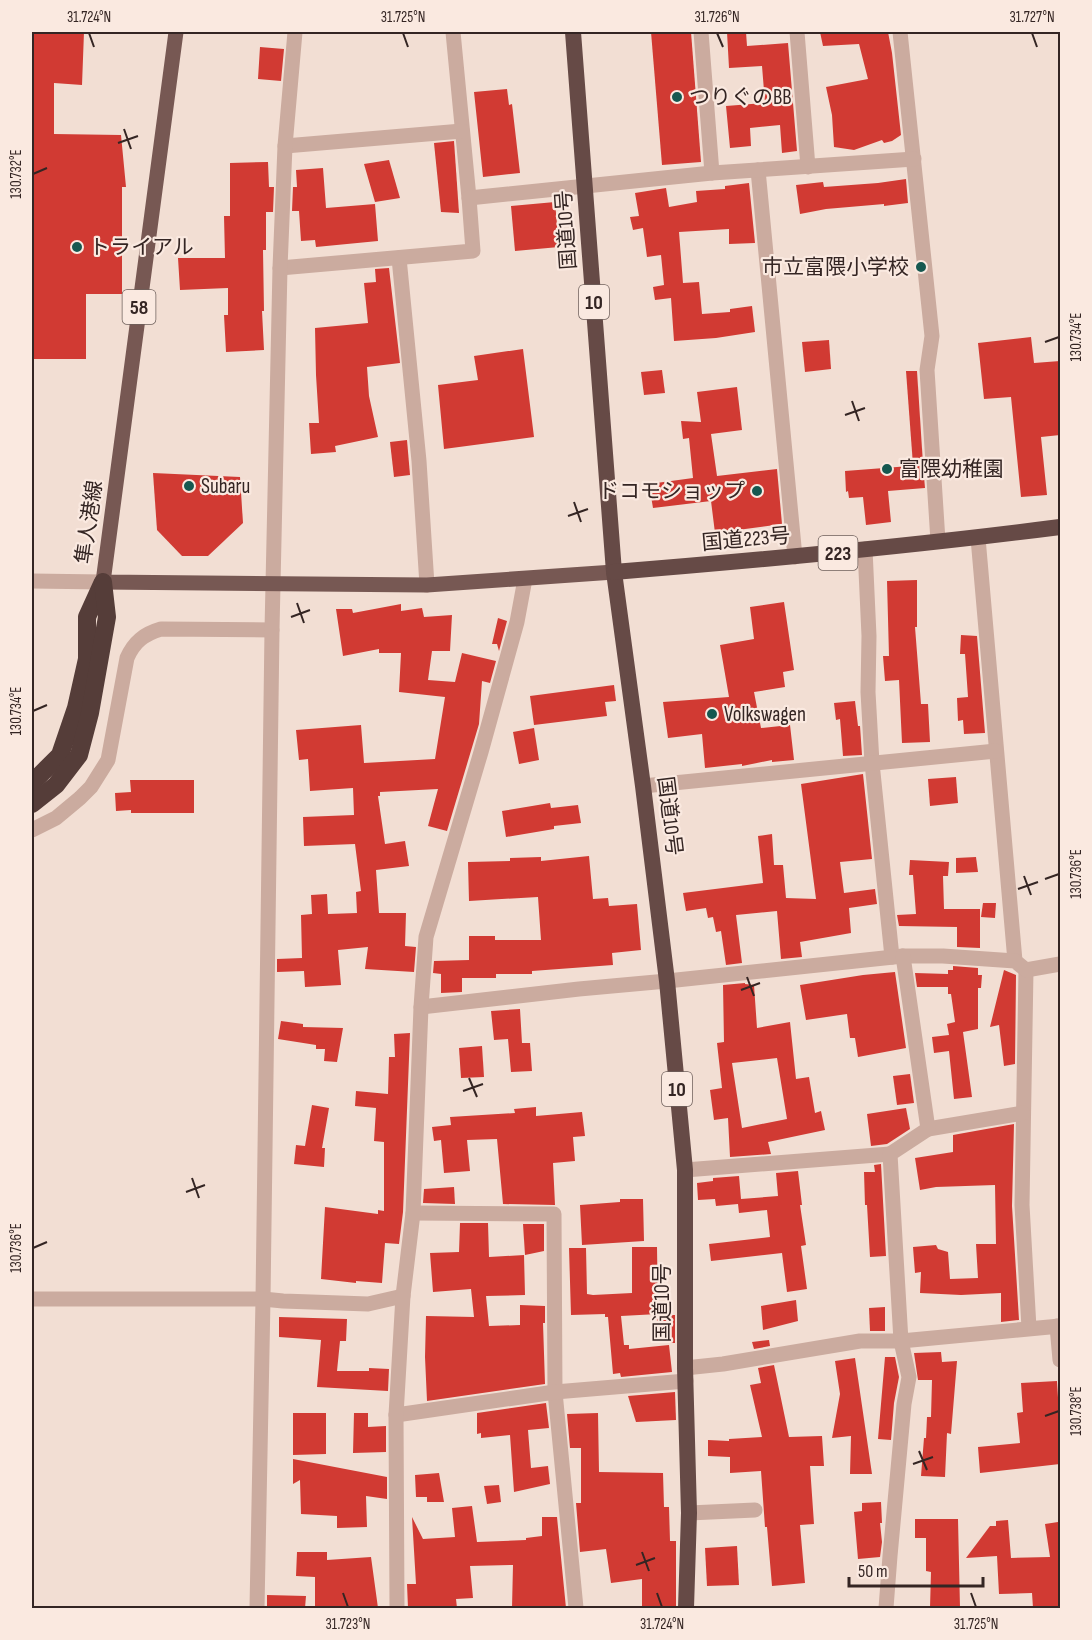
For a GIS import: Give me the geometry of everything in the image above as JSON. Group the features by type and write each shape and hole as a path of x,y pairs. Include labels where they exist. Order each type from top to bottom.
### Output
{"highway":[{"name":"国道10号","path":"573,32 614,572 644,786 667,981 685,1170 685,1375 689,1513 686,1608"},
{"name":"国道223号","path":"614,572 795,557 1060,527"},
{"path":"32,783 60,755 76,708 87,659 87,617 103,582"},
{"path":"32,804 56,785 79,755 90,712 107,617 103,582"}],"main road":[{"name":"隼人港線","path":"176,32 103,582 427,585 614,572"}],"street":[{"path":"257,1608 280,268 285,146 295,32"},
{"path":"280,268 473,251 453,32"},
{"path":"700,32 712,173"},
{"path":"797,32 808,166"},
{"path":"900,32 932,336 927,370 938,541"},
{"path":"285,146 462,131"},
{"path":"469,198 712,173 914,159"},
{"path":"758,170 795,557"},
{"path":"399,258 419,461 427,585"},
{"path":"978,538 996,751 1020,965 1022,1204 1029,1328"},
{"path":"865,549 872,763 897,956 928,1129"},
{"path":"397,1608 396,1415 403,1296 413,1213 426,937 490,720 517,622 525,579"},
{"path":"32,581 103,582"},
{"path":"32,830 69,809 91,787 108,760 127,658 139,639 149,632 161,629 272,630"},
{"path":"644,786 996,751"},
{"path":"422,1007 897,956 943,956 1020,965 1060,964"},
{"path":"685,1170 890,1154 928,1129 1023,1113"},
{"path":"886,1608 904,1404 909,1377 901,1341 890,1154"},
{"path":"413,1213 554,1214 555,1392 576,1608"},
{"path":"32,1299 263,1299 283,1302 368,1304 403,1296"},
{"path":"396,1415 685,1375 723,1364 860,1341 901,1341 1059,1326 1060,1360"},
{"path":"689,1513 755,1510"}],"building":[{"path":"32,32 84,32 82,85 54,83 54,134 121,135 126,187 122,187 122,294 86,294 86,359 32,359"},
{"name":"つりぐのBB","path":"651,32 691,32 701,162 662,165"},
{"path":"727,32 746,32 747,46 788,43 797,151 782,153 780,125 750,128 751,146 730,148 726,106 765,103 762,66 729,68"},
{"path":"820,32 888,32 901,135 892,141 884,143 882,140 854,150 834,147 832,115 826,87 868,79 859,44 823,46"},
{"path":"260,47 284,49 281,81 258,79"},
{"path":"507,89 509,105 512,104 520,173 483,177 474,92"},
{"path":"454,141 459,213 441,212 434,143"},
{"path":"389,160 400,198 375,202 364,164"},
{"path":"268,162 269,187 274,187 273,212 266,212 266,250 263,250 264,350 226,352 224,315 228,315 228,288 180,290 178,258 225,258 224,216 230,216 230,163"},
{"path":"323,168 326,208 375,204 378,241 316,247 315,240 301,241 299,211 292,211 293,187 297,187 296,170"},
{"path":"906,179 908,203 826,209 800,214 796,185 823,182 824,187"},
{"path":"749,183 755,243 729,244 729,229 679,232 683,283 699,282 702,314 730,312 730,309 752,306 755,332 674,341 671,298 655,300 653,287 664,285 661,255 647,257 643,228 633,230 630,217 639,216 635,193 666,188 669,207 697,202 696,191 725,189 725,186"},
{"path":"555,202 559,247 515,251 511,206"},
{"path":"389,268 400,363 367,367 369,396 378,437 335,446 336,452 311,454 309,423 319,423 315,328 368,323 364,283 376,282 375,269"},
{"path":"1031,337 1034,363 1060,361 1060,435 1041,437 1047,495 1021,497 1011,397 984,399 978,343"},
{"path":"829,340 831,369 805,372 802,342"},
{"path":"523,349 534,437 444,449 438,385 478,380 474,356"},
{"path":"662,370 665,393 644,395 641,372"},
{"path":"906,371 917,371 923,464 913,465"},
{"path":"737,387 742,430 711,434 717,476 777,469 782,524 715,533 711,501 653,508 649,484 693,478 689,438 683,439 681,421 701,422 697,392"},
{"path":"407,440 410,475 394,477 390,442"},
{"path":"923,465 925,488 888,491 891,522 866,525 863,497 849,498 848,491 846,492 845,471"},
{"path":"153,473 240,477 243,523 208,556 182,556 157,530"},
{"path":"917,580 917,627 915,627 921,704 928,704 930,742 902,743 899,680 885,681 883,656 889,656 887,581"},
{"path":"784,602 794,670 783,672 785,687 754,692 761,728 790,725 794,760 772,762 772,760 742,766 742,764 705,768 702,734 668,738 663,702 729,697 720,645 754,639 750,607"},
{"path":"401,604 401,611 422,608 424,617 452,615 450,651 432,651 428,680 455,682 462,653 496,661 490,683 482,681 479,724 447,831 428,826 438,789 380,792 378,796 385,844 405,841 409,866 376,870 379,913 406,913 405,946 416,947 414,972 365,969 368,947 338,950 341,985 305,987 304,971 277,972 277,959 302,958 301,915 312,914 311,895 327,894 328,914 357,913 356,892 361,891 355,844 304,846 303,817 354,815 353,788 310,791 308,759 299,760 296,730 361,725 364,763 435,759 445,697 399,692 401,653 379,653 379,649 343,656 336,609 352,609 353,613"},
{"path":"498,618 507,621 499,651 497,644 492,644"},
{"path":"961,635 977,636 985,733 964,734 963,720 958,721 957,698 968,697 965,654 960,654"},
{"path":"614,685 616,701 605,702 607,716 534,725 530,696"},
{"path":"855,701 862,755 843,756 840,719 836,720 834,703"},
{"path":"534,728 539,760 519,764 513,732"},
{"path":"863,774 872,859 840,862 844,893 875,889 877,904 849,908 851,933 800,942 802,957 781,959 777,911 736,915 742,963 726,965 721,931 716,932 713,917 708,918 706,908 686,911 683,893 763,883 758,836 772,834 774,865 783,865 786,898 816,899 801,784"},
{"path":"956,777 958,803 930,806 928,779"},
{"path":"130,780 194,780 194,813 116,811 115,793 131,792"},
{"path":"550,803 551,808 578,805 581,823 554,826 554,829 506,837 502,811"},
{"path":"589,856 593,899 608,898 609,906 637,904 641,950 612,953 613,965 532,971 532,974 496,974 496,978 462,978 462,992 441,993 441,974 433,973 434,961 469,960 469,936 495,936 495,940 541,940 538,897 469,901 468,862 510,861 510,858 541,857 541,861"},
{"path":"976,857 978,872 956,873 956,858"},
{"path":"910,860 949,862 948,876 943,876 944,909 980,909 980,948 957,947 957,927 899,926 897,915 916,914 913,875 909,875"},
{"path":"983,903 996,903 995,918 981,917"},
{"path":"953,966 978,968 978,975 982,975 981,988 978,988 978,1029 963,1032 972,1097 954,1099 949,1051 934,1053 932,1037 949,1035 947,1024 955,1022 951,994 948,994 948,987 917,987 915,973 948,974 948,970 953,970"},
{"path":"1004,970 1016,975 1015,1064 1004,1066 999,1025 990,1027"},
{"path":"895,972 906,1048 858,1057 855,1038 850,1038 847,1014 806,1020 800,985"},
{"path":"745,983 754,985 757,1028 790,1022 796,1079 809,1077 815,1113 821,1111 825,1130 768,1142 771,1154 730,1157 728,1118 714,1120 710,1090 722,1088 717,1043 724,1042 723,985","holes":["777,1058 787,1119 742,1128 732,1063"]},
{"path":"520,1009 522,1043 530,1043 532,1071 511,1072 508,1039 494,1040 491,1011"},
{"path":"281,1021 303,1024 303,1027 343,1028 337,1062 324,1061 325,1049 316,1049 316,1045 278,1039"},
{"path":"410,1033 403,1212 399,1244 385,1243 382,1283 321,1279 325,1207 378,1214 378,1210 384,1211 384,1142 374,1141 376,1108 355,1106 356,1091 388,1094 389,1057 395,1057 394,1034"},
{"path":"482,1046 484,1077 461,1078 459,1048"},
{"path":"910,1074 914,1103 897,1105 893,1076"},
{"path":"312,1105 329,1108 322,1148 325,1148 324,1167 294,1164 296,1145 305,1146"},
{"path":"536,1107 536,1116 582,1112 585,1136 573,1137 575,1161 553,1163 555,1205 503,1204 497,1139 467,1140 470,1171 444,1173 441,1140 434,1141 432,1127 451,1125 450,1117 515,1113 514,1109"},
{"path":"906,1108 910,1129 887,1144 871,1146 867,1114"},
{"path":"1014,1124 1012,1206 1019,1320 1001,1322 1001,1293 961,1295 920,1293 921,1272 915,1273 913,1247 936,1245 938,1249 948,1252 950,1279 978,1278 976,1244 996,1244 995,1185 936,1187 920,1190 915,1158 953,1152 953,1135"},
{"path":"881,1164 886,1256 870,1257 864,1172 875,1172 874,1165"},
{"path":"798,1171 806,1245 801,1246 807,1289 787,1292 782,1253 711,1261 709,1244 770,1237 767,1210 739,1213 738,1204 716,1206 715,1199 698,1200 697,1183 713,1181 713,1178 739,1176 741,1199 778,1196 776,1173"},
{"path":"454,1187 455,1204 423,1203 424,1189"},
{"path":"620,1199 643,1199 644,1241 582,1245 580,1205 620,1202"},
{"path":"460,1223 488,1223 489,1257 524,1255 525,1295 486,1296 489,1326 520,1325 520,1305 545,1306 545,1323 543,1323 545,1384 427,1401 426,1316 474,1317 471,1289 433,1292 430,1253 459,1252"},
{"path":"523,1224 544,1224 544,1251 525,1255"},
{"path":"632,1247 657,1247 658,1314 621,1316 624,1345 629,1345 629,1349 669,1345 672,1372 621,1377 620,1373 613,1374 608,1317 605,1317 605,1314 571,1315 569,1248 586,1248 587,1294 593,1295 632,1293"},
{"path":"796,1300 798,1321 763,1330 761,1306"},
{"path":"885,1307 885,1331 870,1331 869,1308"},
{"path":"657,1315 675,1315 675,1343 657,1343"},
{"path":"279,1317 347,1319 346,1341 340,1341 337,1371 389,1369 388,1391 317,1387 321,1340 279,1337"},
{"path":"769,1340 770,1346 754,1349 752,1342"},
{"path":"941,1352 942,1362 957,1361 951,1434 947,1433 945,1477 921,1476 927,1417 931,1417 932,1380 918,1380 914,1353"},
{"path":"885,1357 895,1357 899,1377 891,1440 878,1439"},
{"path":"855,1358 872,1474 850,1474 851,1436 832,1438 840,1394 835,1361"},
{"path":"774,1365 789,1437 822,1436 824,1466 810,1466 814,1524 800,1525 805,1583 772,1586 761,1471 730,1473 730,1457 708,1456 708,1440 729,1441 729,1439 762,1437 750,1385 761,1383 758,1368"},
{"path":"1057,1381 1060,1464 980,1473 978,1447 1020,1443 1017,1413 1023,1412 1021,1383"},
{"path":"675,1392 676,1420 636,1422 628,1396"},
{"path":"546,1403 549,1428 528,1430 531,1468 548,1466 550,1484 514,1492 510,1435 481,1438 481,1433 477,1434 477,1413"},
{"path":"293,1413 326,1413 326,1454 293,1455"},
{"path":"354,1413 368,1413 368,1427 386,1426 386,1452 353,1453"},
{"path":"598,1413 599,1472 663,1473 664,1507 669,1507 670,1541 676,1541 676,1608 642,1608 642,1579 611,1583 606,1549 580,1552 576,1503 581,1503 581,1448 570,1448 567,1414"},
{"path":"293,1459 387,1477 387,1499 366,1496 367,1527 337,1528 337,1516 301,1514 300,1480 293,1484"},
{"path":"439,1473 444,1502 427,1502 427,1497 416,1497 415,1475"},
{"path":"499,1485 501,1502 487,1504 484,1486"},
{"path":"881,1502 880,1557 858,1559 854,1512 862,1511 862,1503"},
{"path":"472,1506 477,1542 526,1540 526,1538 542,1536 542,1517 557,1517 566,1608 512,1608 513,1565 470,1566 473,1598 456,1599 457,1608 408,1608 407,1584 416,1584 412,1517 423,1539 455,1537 452,1508"},
{"path":"915,1519 958,1519 960,1608 930,1608 931,1572 926,1571 926,1538 915,1538"},
{"path":"1008,1520 1011,1558 1050,1557 1045,1524 1058,1522 1060,1608 1033,1608 1032,1593 999,1594 997,1556 966,1558 990,1526 996,1526 996,1521"},
{"path":"737,1546 739,1585 707,1586 705,1548"},
{"path":"297,1552 327,1552 327,1560 371,1557 378,1608 315,1607 315,1577 296,1576"},
{"path":"267,1595 306,1596 305,1608 267,1608"}],"place":[{"name":"つりぐのBB","path":"677,97"},
{"name":"トライアル","path":"77,247"},
{"name":"市立富隈小学校","path":"921,267"},
{"name":"富隈幼稚園","path":"887,469"},
{"name":"Subaru","path":"189,486"},
{"name":"ドコモショップ","path":"757,491"},
{"name":"Volkswagen","path":"712,714"}]}
